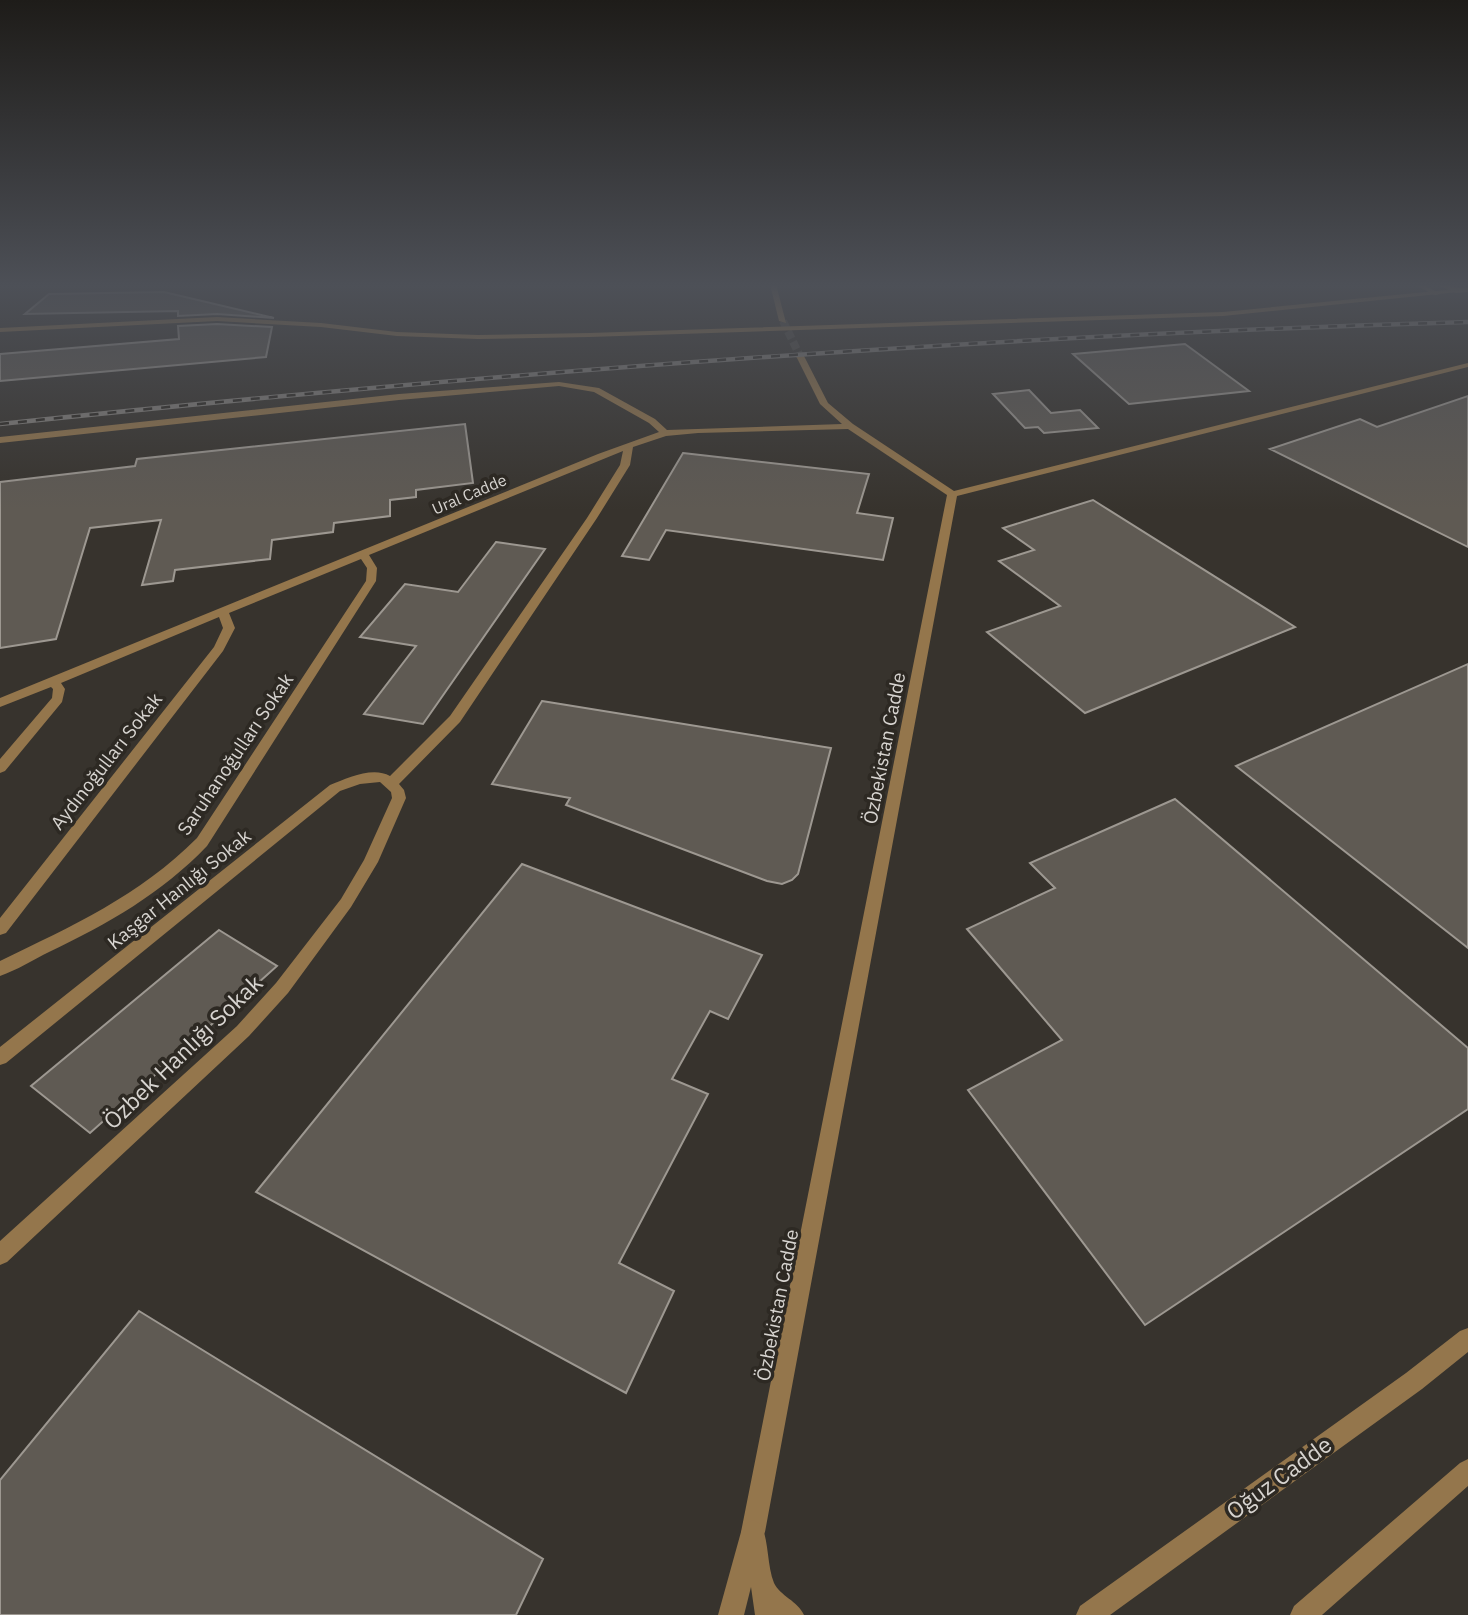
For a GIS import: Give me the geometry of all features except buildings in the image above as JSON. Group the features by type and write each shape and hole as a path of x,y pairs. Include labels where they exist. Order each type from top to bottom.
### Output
{"street":[{"path":"802,359 824,404 850,426 952,494 1468,365"},
{"path":"0,440 399,397 559,384 579,386 602,394 652,421 665,433"},
{"name":"Ural Cadde","path":"0,703 665,433 850,426"},
{"path":"391,783 455,719 592,518 625,465 629,446"},
{"name":"Özbekistan Cadde","path":"732,1615 753,1532 952,494"},
{"name":"Saruhanoğulları Sokak","path":"0,969 138,897 173,872 202,842 371,581 372,568 364,555"},
{"name":"Aydınoğulları Sokak","path":"0,929 219,648 229,628 223,613"},
{"path":"0,768 58,699 59,689 53,681"},
{"name":"Kaşgar Hanlığı Sokak","path":"0,1057 335,788 346,782 371,777 383,777 391,783"},
{"name":"Özbek Hanlığı Sokak","path":"0,1255 243,1031 282,988 315,947 371,862 399,798 391,783"},
{"name":"Oğuz Cadde","path":"1089,1615 1414,1381 1468,1339"},
{"path":"1303,1615 1468,1471"},
{"path":"753,1532 766,1603 791,1615"}],"railway":[{"path":"0,424 366,389 728,359"}]}
